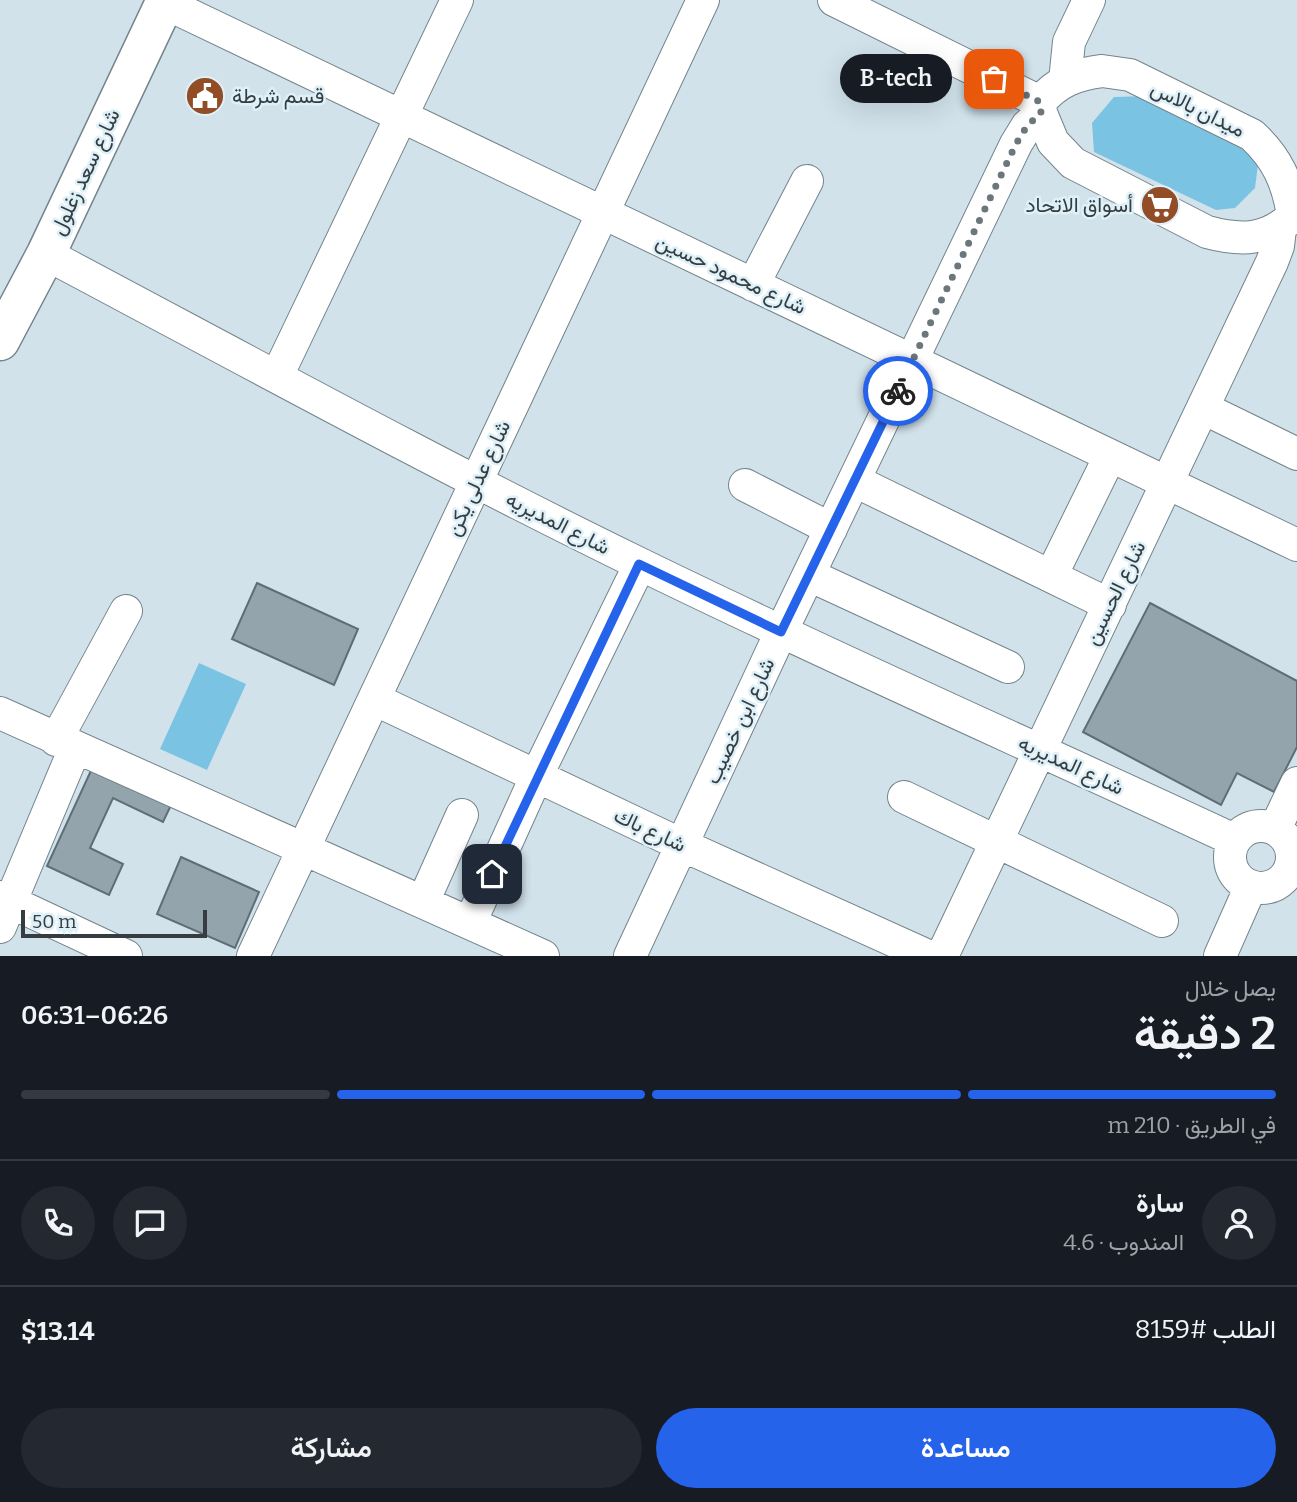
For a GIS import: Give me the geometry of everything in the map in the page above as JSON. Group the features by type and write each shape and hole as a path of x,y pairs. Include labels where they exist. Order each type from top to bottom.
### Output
{"main road":[{"name":"شارع سعد زغلول","path":"0,341 46,254 165,1"}],"street":[{"path":"277,376 457,0"},
{"name":"شارع عدلى يكن","path":"253,956 703,0"},
{"path":"834,0 1040,108 1053,142 1073,163 1208,232 1243,237 1265,234 1292,211"},
{"path":"1065,81 1069,42 1089,0"},
{"name":"شارع محمود حسين","path":"165,1 401,117 1297,545"},
{"name":"ميدان بالاس","path":"1040,108 1051,89 1065,81 1102,71 1130,75 1252,135 1279,164 1292,211"},
{"name":"شارع ابن خصيب","path":"630,956 781,632 1016,144 1040,108"},
{"path":"753,285 807,181"},
{"name":"شارع الحسين","path":"942,956 1272,262 1292,211"},
{"name":"شارع المديريه","path":"46,254 475,482 639,564 1234,840"},
{"path":"1203,408 1297,454"},
{"path":"1051,576 1110,456"},
{"path":"855,481 1110,605"},
{"path":"745,485 831,529"},
{"path":"470,923 639,564"},
{"path":"809,575 1008,667"},
{"path":"126,611 66,744 4,908 126,956"},
{"name":"شارع باك","path":"374,699 682,845 928,956"},
{"path":"0,713 543,956"},
{"path":"1275,829 1297,783"},
{"path":"904,797 1162,921"},
{"path":"423,902 462,815"},
{"path":"1257,825 1275,829 1289,844 1294,865 1276,884 1264,888 1251,887 1243,882 1232,867 1231,849 1234,840 1240,833 1257,825"},
{"path":"1220,956 1251,887"}],"shaded area":[{"path":"1149,96 1244,144 1258,164 1255,188 1235,208 1216,210 1094,152 1092,123 1114,97"},
{"path":"199,663 246,684 207,770 160,749"}],"building":[{"path":"257,583 358,629 334,685 232,639"},
{"path":"1150,603 1297,681 1297,747 1274,792 1237,773 1221,805 1083,732"},
{"path":"94,764 173,801 163,822 113,798 90,848 123,864 109,895 47,866"},
{"path":"181,857 259,892 235,948 157,914"}],"way so far":[{"path":"898,391 1016,144 1034,117 1041,113 1040,102 994,79"}],"place":[{"name":"B-tech","path":"994,79"},
{"name":"قسم شرطة","path":"205,96"},
{"name":"أسواق الاتحاد","path":"1160,205"}],"route":[{"path":"492,874 639,564 781,632 898,391"}]}
